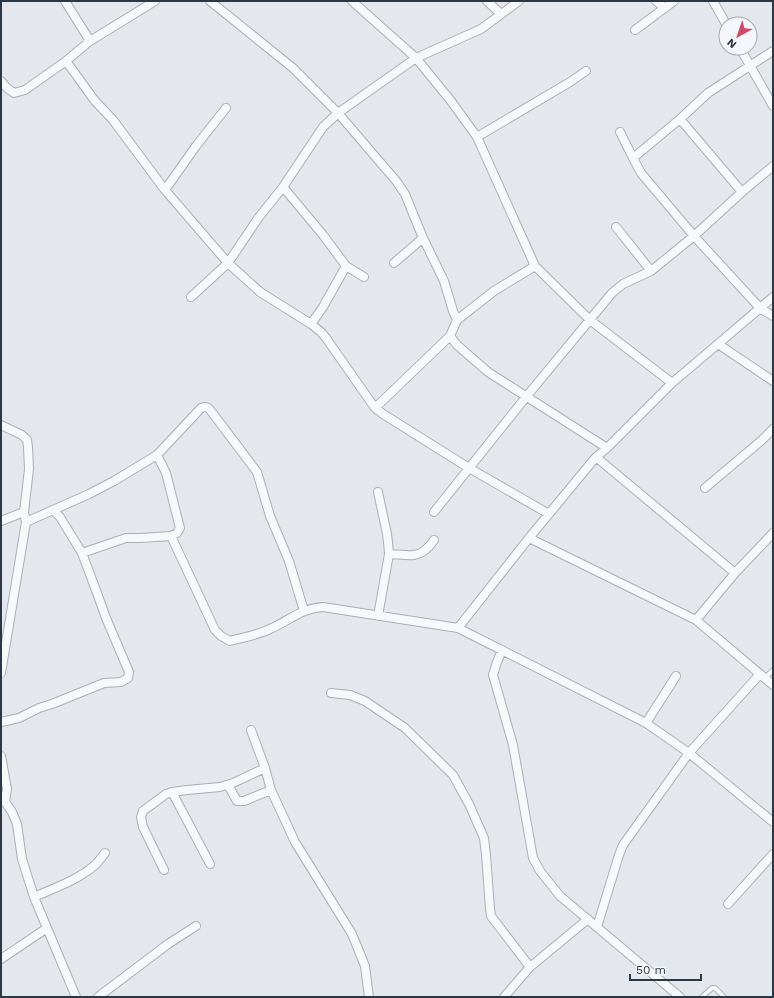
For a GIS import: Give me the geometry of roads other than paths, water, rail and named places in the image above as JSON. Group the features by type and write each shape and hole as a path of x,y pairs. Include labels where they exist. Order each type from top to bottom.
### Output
{"street":[{"path":"65,1 90,41"},
{"path":"1,81 14,93 25,90 90,41 155,1"},
{"path":"210,1 293,68 338,113 397,182 405,194 423,238 444,281 457,320"},
{"path":"352,1 416,58 477,137 535,266 590,320 672,383"},
{"path":"487,1 501,14"},
{"path":"191,297 228,263 259,217 283,187 323,128 338,113 416,58 480,29 519,1"},
{"path":"656,1 665,8"},
{"path":"635,30 674,1"},
{"path":"713,1 721,16"},
{"path":"632,158 708,94 773,51"},
{"path":"745,56 773,106"},
{"path":"66,60 95,101 117,126 165,190 228,263 260,292 311,324 321,332 376,408 383,414 469,468 549,514"},
{"path":"477,137 586,71"},
{"path":"165,190 196,146 226,108"},
{"path":"680,119 742,192"},
{"path":"620,132 641,173 694,236 760,308 773,316"},
{"path":"434,512 526,396 612,294 623,284 650,271 694,236 773,166"},
{"path":"283,187 323,235 346,266 364,277"},
{"path":"616,227 650,271"},
{"path":"394,263 423,238"},
{"path":"311,324 323,307 346,266"},
{"path":"376,408 450,336 457,320 494,291 535,266"},
{"path":"458,628 529,538 596,457 607,448 672,383 773,297"},
{"path":"450,336 457,345 488,372 607,448"},
{"path":"718,344 773,380"},
{"path":"26,522 89,494 157,455 201,408 205,407 211,411 257,472 270,516 289,561 304,610"},
{"path":"1,425 22,435 27,440 29,469 24,512 26,522 5,624 1,673"},
{"path":"705,488 773,429"},
{"path":"82,553 126,538 171,536 177,533 180,528 166,473 157,455"},
{"path":"596,457 735,573"},
{"path":"378,492 388,538 388,554 378,616"},
{"path":"1,722 19,718 39,708 104,683 122,682 128,678 129,672 106,618 82,553 60,517 53,510"},
{"path":"1,521 24,512"},
{"path":"696,620 735,573 773,533"},
{"path":"171,536 215,630 221,636 230,641 271,629 304,610 315,607 458,628 646,723 689,754 773,822"},
{"path":"529,538 696,620 773,685"},
{"path":"388,554 414,555 424,551 434,540"},
{"path":"502,650 493,675 513,745 533,858 540,871 560,896 680,997"},
{"path":"646,723 676,676"},
{"path":"597,927 623,846 689,754 762,676"},
{"path":"331,693 350,695 365,701 406,728 453,775 470,804 484,838 490,909 492,916 530,967"},
{"path":"251,730 265,768 271,790 295,842 352,934 365,966 369,997"},
{"path":"1,756 7,789 3,799 12,812 17,824 22,859 34,897 76,997"},
{"path":"164,870 144,826 142,817 143,811 166,794 228,785 265,768"},
{"path":"228,785 237,801 244,801 271,790"},
{"path":"172,792 210,864"},
{"path":"34,897 84,873 105,853"},
{"path":"728,904 773,854"},
{"path":"504,997 530,967 588,919"},
{"path":"98,997 168,944 196,926"},
{"path":"1,959 47,928"}],"lane":[{"path":"762,676 773,670"},
{"path":"702,997 712,988 715,988 724,997"}]}
